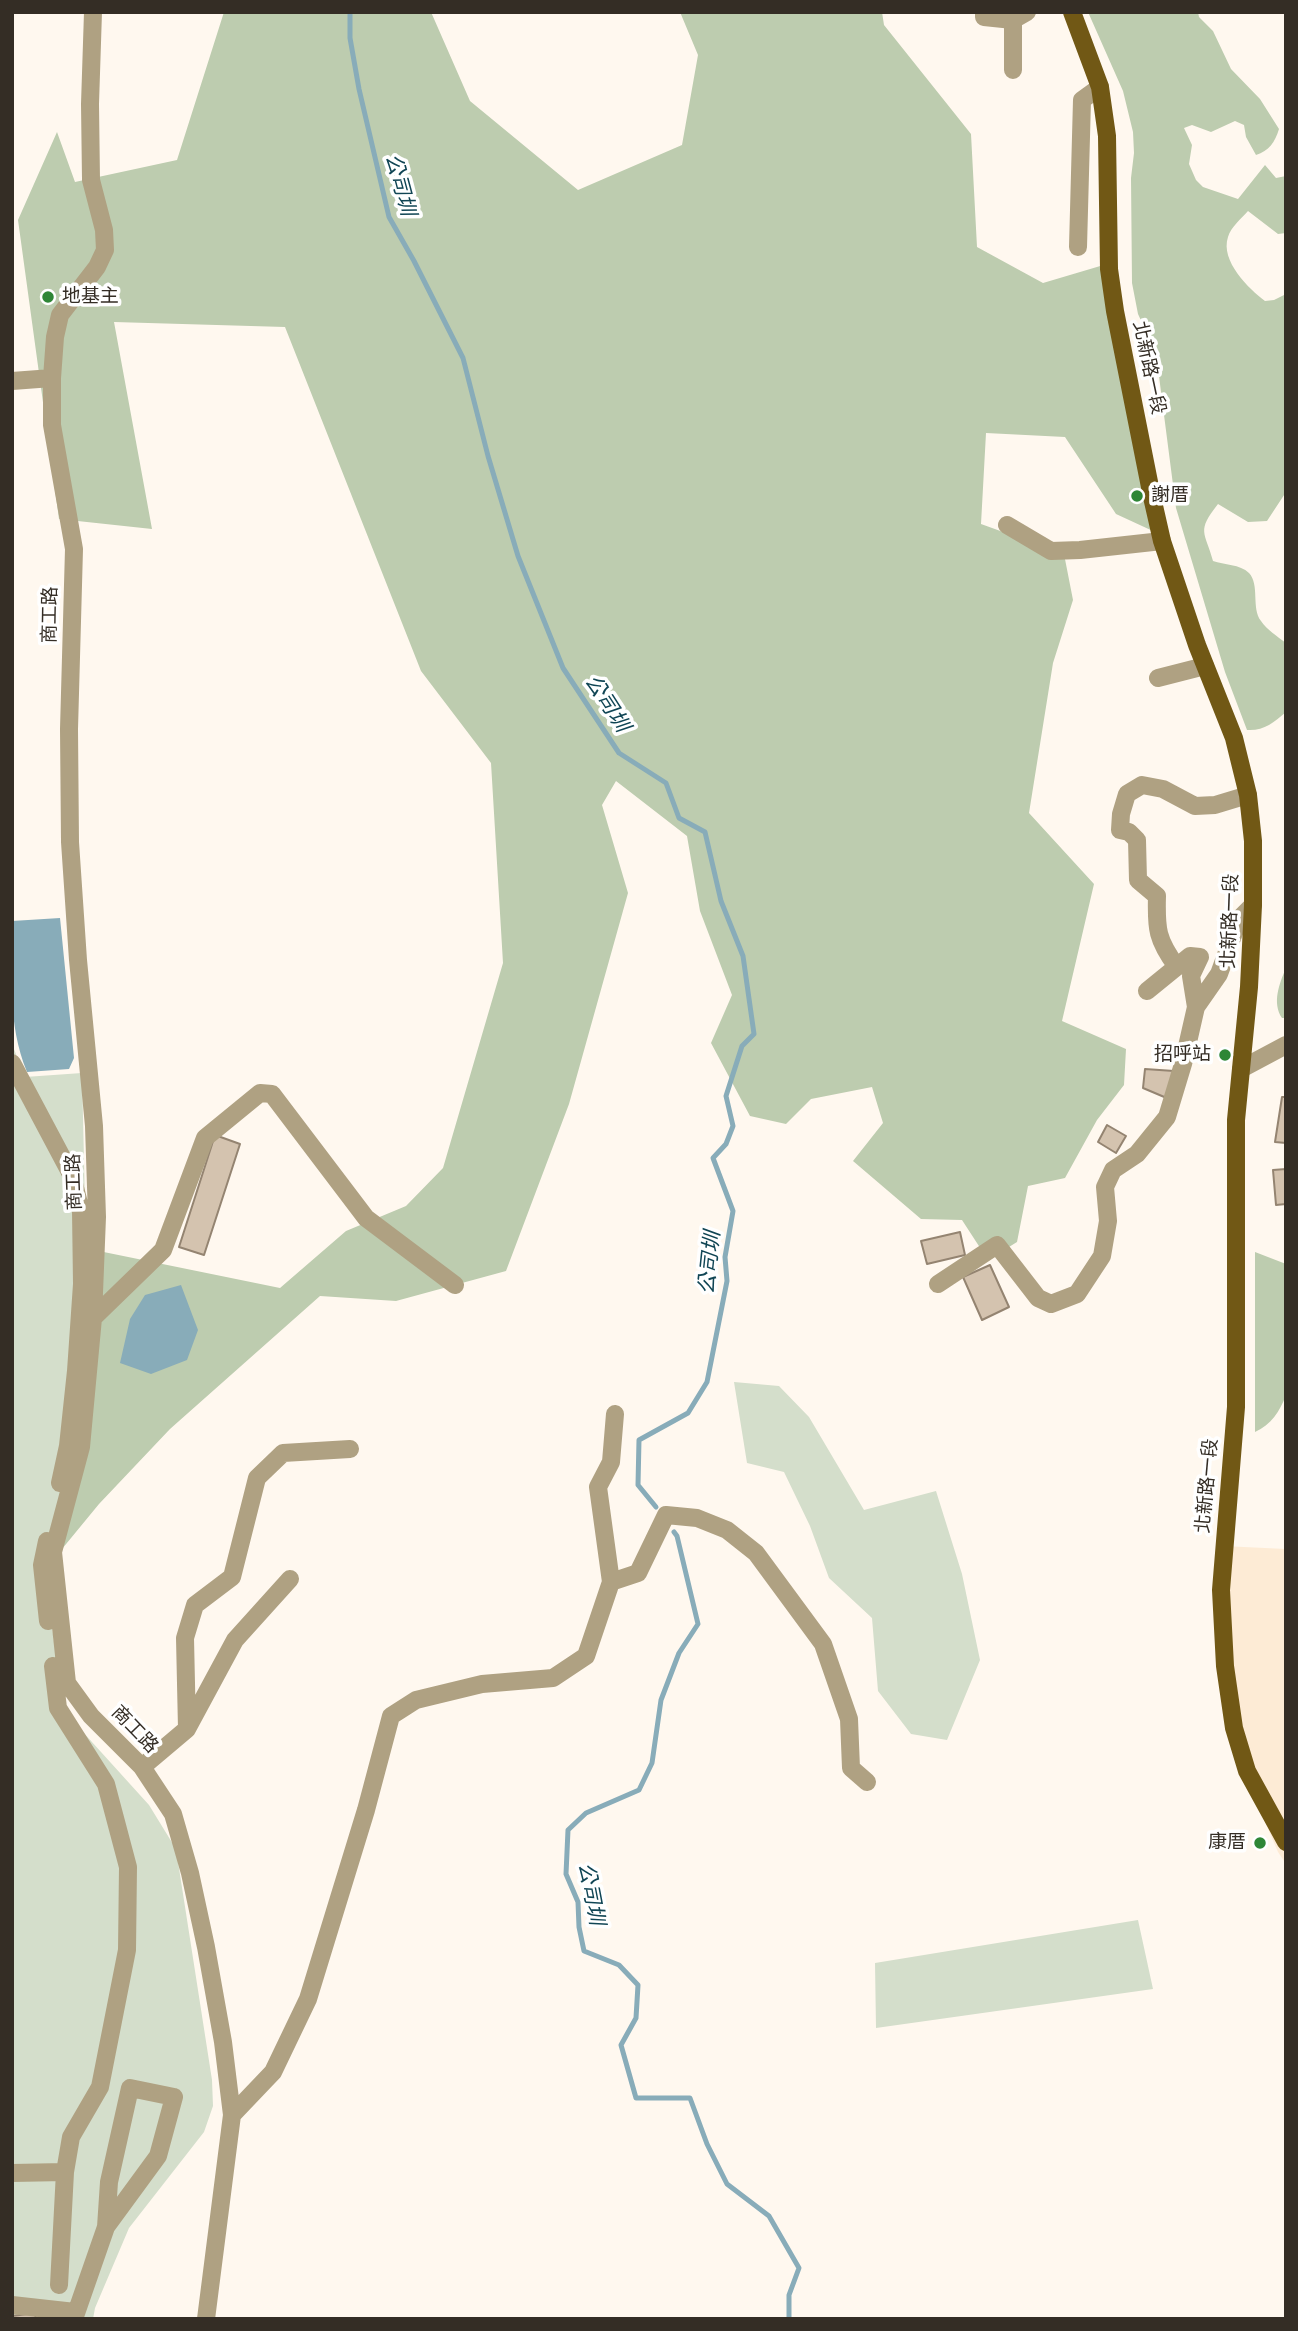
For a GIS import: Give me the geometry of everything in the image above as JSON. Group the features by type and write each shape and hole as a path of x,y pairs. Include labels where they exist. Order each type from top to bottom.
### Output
{"main road":[{"name":"北新路一段","path":"1073,12 1100,86 1107,136 1113,297 1162,541 1205,666 1234,737 1248,796 1253,841 1254,905 1236,1120 1236,1408 1221,1590 1225,1666 1234,1728 1247,1771 1286,1842"}],"street":[{"name":"商工路","path":"93,12 91,180 104,230 105,250 97,267 60,315 55,337 52,378 52,425 74,549 69,729 70,842 94,1126 97,1217 93,1318 81,1447 53,1552 67,1683 91,1716 142,1767 173,1814 190,1873 223,2042 232,2115 206,2319"},
{"path":"984,12 984,17 1020,16 1013,70"},
{"path":"1078,247 1082,100 1100,86"},
{"path":"12,381 52,378"},
{"path":"1007,525 1051,551 1162,541"},
{"path":"1158,678 1205,666"},
{"path":"1177,967 1161,946 1156,921 1157,896 1138,880 1137,839 1129,832 1120,830 1127,794 1142,785 1163,789 1195,806 1215,805 1248,796"},
{"path":"1196,1007 1219,974 1239,919 1254,905"},
{"path":"938,1284 996,1245 1038,1298 1051,1304 1077,1294 1101,1256 1108,1221 1105,1187 1113,1170 1137,1154 1167,1117 1196,1007 1191,976 1200,957 1191,956 1147,991"},
{"path":"1241,1069 1286,1045"},
{"path":"12,1063 72,1176 81,1211 82,1284 68,1446 42,1565 58,1708 106,1784 128,1867 127,1950 100,2087 71,2137 65,2172 59,2285"},
{"path":"93,1318 163,1250 205,1138 260,1093 272,1094 366,1218 455,1285"},
{"path":"232,2115 273,2072 308,1999 366,1810 391,1716 416,1700 455,1690 482,1684 553,1678 586,1656 611,1582 598,1488 611,1462 615,1414"},
{"path":"187,1729 185,1638 195,1605 232,1577 257,1478 283,1453 349,1449"},
{"path":"611,1582 638,1573 666,1515 697,1518 727,1530 747,1545 756,1553 823,1644 849,1719 850,1768 867,1782"},
{"path":"142,1767 187,1729 235,1640 290,1579"},
{"path":"12,2305 74,2316 106,2227 109,2182 130,2088 174,2097 158,2156 106,2227"},
{"path":"12,2173 65,2172"}],"shaded area":[{"path":"1223,1546 1286,1549 1286,1864 1278,1852 1231,1743"}],"green space":[{"path":"224,12 431,12 470,101 578,190 682,145 698,55 680,12 882,12 884,25 971,134 977,247 1043,283 1107,264 1155,532 1116,514 1065,437 986,433 981,524 1064,554 1073,600 1053,663 1029,813 1094,884 1062,1021 1126,1049 1124,1085 1097,1120 1065,1178 1028,1186 1017,1242 988,1260 962,1220 921,1219 853,1161 883,1123 872,1087 811,1099 786,1124 750,1116 711,1043 732,995 700,911 687,836 616,781 602,805 628,893 569,1104 506,1271 396,1301 320,1296 170,1429 99,1504 48,1566 77,1446 89,1249 280,1288 346,1231 406,1206 443,1168 503,963 491,763 421,671 285,327 114,322 152,529 59,519 18,220 57,132 75,182 177,160"},
{"path":"1088,12 1198,12 1199,17 1213,31 1231,69 1260,99 1279,129 1271,145 1256,155 1246,137 1244,125 1235,121 1211,132 1192,125 1184,128 1192,145 1189,164 1196,180 1203,187 1238,199 1265,165 1276,178 1286,176 1286,233 1278,234 1248,211 1231,230 1227,246 1232,265 1258,296 1265,301 1286,294 1286,492 1267,521 1248,522 1218,504 1207,520 1204,532 1213,561 1237,566 1249,573 1254,584 1258,616 1266,627 1286,643 1286,712 1263,728 1247,730 1225,672 1176,508 1156,353 1138,314 1132,283 1133,132 1123,91"},
{"path":"1286,968 1286,1018 1282,1018 1277,1000"},
{"path":"12,1044 25,1077 82,1073 86,1249 72,1446 44,1566 63,1710 149,1805 176,1849 212,2080 213,2106 204,2132 129,2228 95,2308 93,2319 12,2319"},
{"path":"1255,1252 1286,1264 1286,1395 1274,1417 1266,1426 1255,1432"},
{"path":"734,1382 779,1386 809,1417 864,1510 936,1491 962,1574 980,1660 947,1740 911,1734 878,1691 872,1618 829,1578 810,1526 784,1472 747,1463"},
{"path":"1138,1920 1153,1989 876,2028 875,1963"}],"water":[{"path":"60,918 74,1058 69,1069 27,1072 13,1016 12,921"},
{"path":"181,1285 198,1330 187,1360 151,1374 120,1363 130,1319 145,1295"}],"building":[{"path":"1145,1069 1174,1071 1169,1099 1143,1088"},
{"path":"1282,1097 1286,1097 1286,1143 1275,1142"},
{"path":"1107,1125 1126,1136 1116,1153 1098,1142"},
{"path":"215,1135 240,1144 204,1255 179,1247"},
{"path":"1286,1169 1286,1204 1276,1205 1273,1170"},
{"path":"960,1232 965,1255 927,1264 921,1241"},
{"path":"990,1265 1009,1307 982,1320 963,1277"},
{"path":"35,2313 36,2319 12,2319 12,2316"}],"waterway":[{"name":"公司圳","path":"350,12 350,38 359,89 389,217 463,358 488,456 518,556 563,668 619,753 666,783 679,818 705,832 721,901 743,956 754,1034 742,1046 726,1096 733,1126 726,1144 713,1158 733,1211 725,1257 727,1281 707,1382 688,1413 639,1440 638,1485 656,1507"},
{"name":"公司圳","path":"674,1532 698,1624 679,1653 661,1700 652,1763 639,1790 586,1813 568,1830 566,1874 578,1902 584,1951 619,1965 638,1985 636,2018 621,2045 636,2098 690,2098 707,2144 727,2184 769,2216 799,2268 789,2295 789,2319"}],"place":[{"name":"地基主","path":"48,297"},
{"name":"謝厝","path":"1137,496"},
{"name":"招呼站","path":"1225,1055"},
{"name":"康厝","path":"1260,1843"}]}
